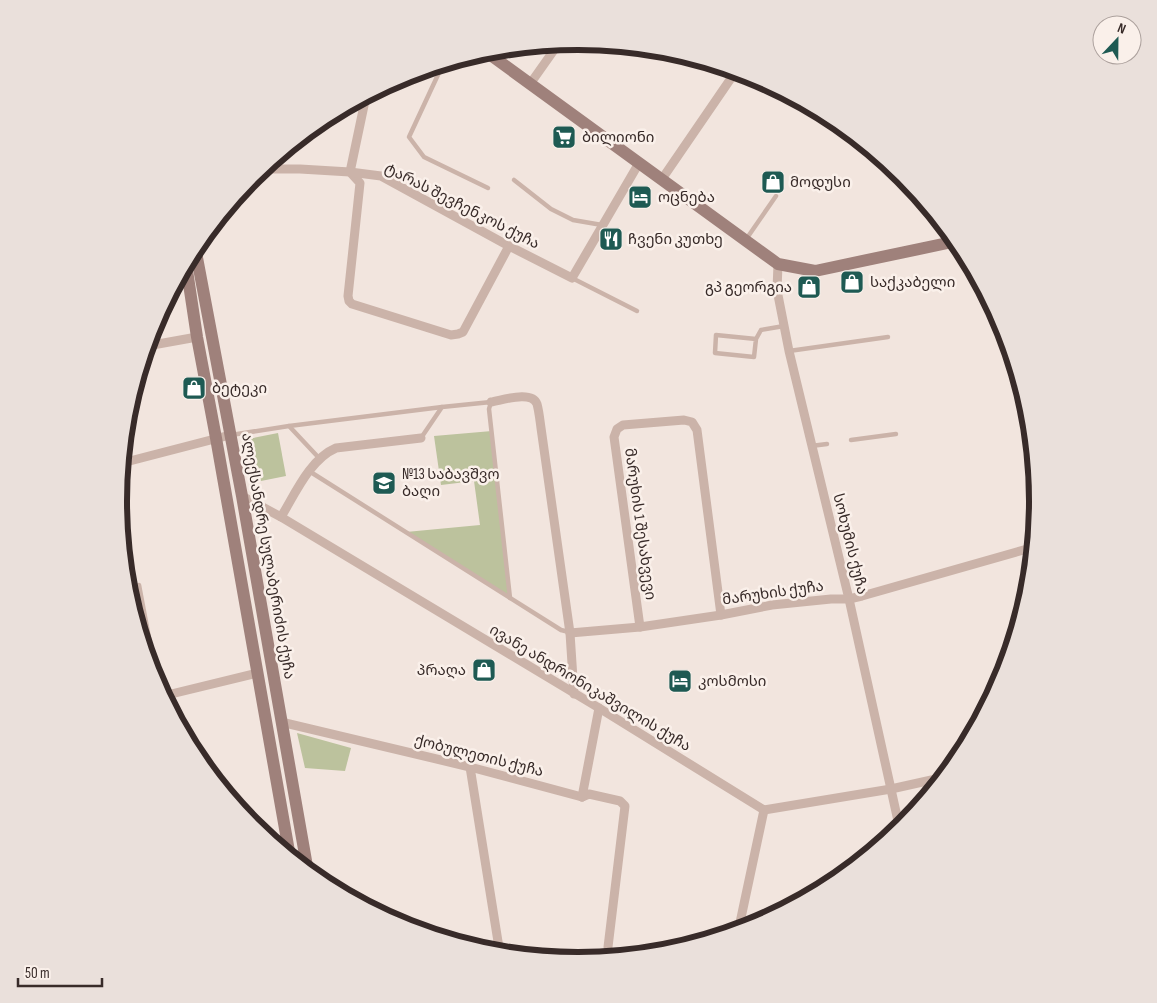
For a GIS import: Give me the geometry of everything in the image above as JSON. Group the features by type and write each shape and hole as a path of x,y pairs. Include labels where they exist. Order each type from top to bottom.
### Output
{"street":[{"path":"530,84 553,51"},
{"path":"495,58 778,264 815,270 948,243"},
{"path":"662,179 732,77"},
{"path":"364,104 350,172 360,184 348,296 352,304 451,335 458,334 463,332 509,246"},
{"path":"572,278 639,163"},
{"name":"ტარას შევჩენკოს ქუჩა","path":"273,169 350,172 381,176 572,278"},
{"name":"ალექსანდრე სულაბერიძის ქუჩა","path":"197,260 242,496 306,861"},
{"name":"სოხუმის ქუჩა","path":"778,264 777,290 789,351 849,599 898,821"},
{"name":"ალექსანდრე სულაბერიძის ქუჩა","path":"188,275 288,847"},
{"path":"155,345 198,337"},
{"path":"491,402 525,396 532,398 536,402 570,633 574,694"},
{"name":"მარუხის 1 შესახვევი","path":"640,627 614,436 617,429 623,425 684,420 692,422 697,430 721,615"},
{"path":"129,461 230,435"},
{"path":"281,517 309,471 319,458 328,451 336,448 420,438"},
{"name":"ივანე ანდრონიკაშვილის ქუჩა","path":"242,496 281,517 599,708 764,810"},
{"name":"მარუხის ქუჩა","path":"570,633 640,627 772,605 831,598 849,599 1027,549"},
{"path":"171,694 257,673"},
{"path":"582,797 599,708"},
{"name":"ქობულეთის ქუჩა","path":"281,722 582,797 589,794 620,801 626,806 608,947"},
{"path":"470,768 499,945"},
{"path":"740,923 764,810 891,789 934,779"}],"lane":[{"path":"439,72 409,136 424,156 488,188"},
{"path":"514,180 551,209 573,220 602,225"},
{"path":"745,240 776,196"},
{"name":"ტარას შევჩენკოს ქუჩა","path":"572,278 637,311"},
{"path":"756,339 716,336 714,353 754,357 756,339 761,330 784,326"},
{"path":"789,351 888,337"},
{"path":"230,435 289,426 491,402 489,409 510,598"},
{"path":"420,438 442,407"},
{"path":"289,426 319,458"},
{"path":"851,440 896,434"},
{"path":"811,446 827,444"},
{"path":"309,471 561,630 570,633"},
{"path":"139,585 150,644"},
{"path":"266,725 281,722"}],"green space":[{"path":"492,431 510,598 406,532 480,525 474,481 441,485 434,436"},
{"path":"278,433 286,476 256,482 248,439"},
{"path":"297,733 351,748 345,771 305,768"}],"place":[{"name":"ბილიონი","path":"564,137"},
{"name":"მოდუსი","path":"773,182"},
{"name":"ოცნება","path":"640,197"},
{"name":"ჩვენი კუთხე","path":"611,239"},
{"name":"საქკაბელი","path":"852,282"},
{"name":"გპ გეორგია","path":"809,287"},
{"name":"ბეტეკი","path":"194,388"},
{"name":"№13 საბავშვო ბაღი","path":"384,483"},
{"name":"პრაღა","path":"484,670"},
{"name":"კოსმოსი","path":"680,681"}]}
